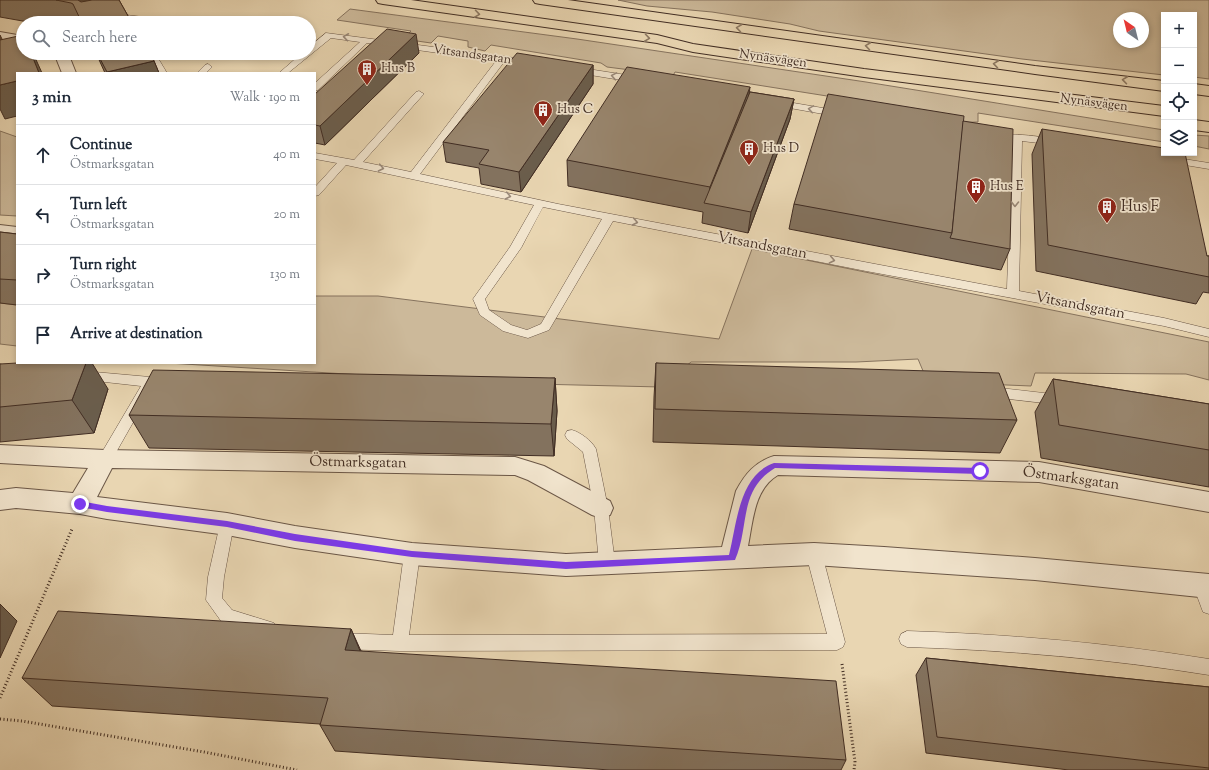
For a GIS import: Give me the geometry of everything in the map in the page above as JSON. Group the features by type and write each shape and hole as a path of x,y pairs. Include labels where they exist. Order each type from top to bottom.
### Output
{"highway":[{"name":"Nynäsvägen","path":"383,0 657,39 693,48 864,73 1161,111"},
{"name":"Nynäsvägen","path":"540,0 1035,70 1161,86"},
{"path":"864,73 932,86 1161,120"},
{"path":"1197,88 1209,87"},
{"path":"1197,89 1209,91"},
{"path":"1197,115 1209,116"},
{"path":"1197,125 1209,127"}],"street":[{"path":"0,36 16,39"},
{"path":"64,60 69,72"},
{"path":"0,231 16,233"},
{"name":"Östmarksgatan","path":"0,454 104,459 515,466 536,473 601,508"},
{"path":"77,514 104,459"},
{"name":"Östmarksgatan","path":"732,558 748,491 761,473 774,465 1039,472 1209,502"},
{"path":"0,500 16,498 77,514 107,509 227,524 295,538 412,554 566,566 607,562 814,554 1035,569 1206,593"}],"lane":[{"path":"104,14 112,16"},
{"name":"Vitsandsgatan","path":"316,46 329,35 539,65"},
{"path":"316,87 362,45 365,40"},
{"path":"414,175 502,59"},
{"path":"155,60 162,72"},
{"name":"Vitsandsgatan","path":"284,72 298,60"},
{"path":"202,72 208,67"},
{"path":"562,68 647,82"},
{"path":"356,164 419,94"},
{"path":"764,101 848,115"},
{"path":"1013,293 1017,136"},
{"path":"986,138 994,139 1017,136 1064,144"},
{"name":"Vitsandsgatan","path":"316,156 414,175 540,203 866,267 1164,322 1209,333"},
{"path":"1165,159 1209,166"},
{"path":"316,192 339,168 343,161"},
{"path":"540,203 515,248 479,299 484,312 495,321 507,328 528,334 544,327 607,222 608,216"},
{"path":"70,374 150,382 104,459"},
{"path":"980,391 1071,401"},
{"path":"572,435 589,449 601,508 607,562"},
{"path":"227,524 216,577 214,600 227,616 283,632"},
{"path":"400,643 412,554"},
{"path":"328,640 400,643 837,642 814,554"},
{"path":"907,639 976,640 1158,658 1209,668"}],"path":[{"path":"0,698 77,514"},
{"path":"837,642 841,658 854,755 854,770"},
{"path":"0,718 22,720 297,770"}],"shaded area":[{"path":"618,0 1209,0 1209,79 1197,77 1197,12 1161,12 1161,75 1022,59 819,31 790,24 712,12 647,6"},
{"path":"350,9 577,39 866,82 1161,130 1161,142 978,113 978,122 942,123 941,114 675,72 669,83 654,73 607,67 601,63 491,45 485,51 468,47 468,41 438,36 431,43 403,39 411,31 337,20"},
{"path":"0,131 16,137 16,216 0,215"},
{"path":"1197,135 1209,136 1209,149 1197,147"},
{"path":"752,249 1209,342 1209,380 1186,374 1035,373 1031,386 959,383 926,378 918,359 856,362 691,362 661,387 492,383 184,364 316,364 316,296 378,296 719,339"},
{"path":"0,303 16,305 16,346 0,344"}],"building":[{"path":"56,0 78,0 81,2 92,0 119,0 128,16 79,16 73,4"},
{"path":"387,29 416,34 320,126 316,125 316,93"},
{"path":"16,37 16,60 34,60 39,72 16,72 16,81 0,85 0,40"},
{"path":"517,53 593,65 519,172 479,164 489,150 443,142"},
{"path":"101,60 154,61 107,72"},
{"path":"627,67 750,87 710,187 567,160"},
{"name":"Hus D","path":"750,92 794,99 751,212 704,203"},
{"path":"828,94 964,116 952,233 794,204"},
{"name":"Hus E","path":"963,121 1013,129 1010,249 950,238 952,233"},
{"name":"Hus F","path":"1042,129 1161,148 1161,156 1186,156 1207,256 1209,256 1209,277 1048,245"},
{"path":"0,232 16,234 16,280 0,279"},
{"path":"656,363 999,373 1017,420 655,409"},
{"path":"0,364 86,364 72,400 0,407"},
{"path":"153,370 555,378 551,424 129,415"},
{"path":"1053,379 1209,404 1209,450 1059,425"},
{"path":"58,611 351,629 345,650 836,681 846,760 320,725 328,698 22,678"},
{"path":"926,658 1209,687 1209,768 937,737"}],"place":[{"name":"Hus B","path":"367,86"},
{"name":"Hus C","path":"543,127"},
{"name":"Hus D","path":"749,166"},
{"name":"Hus E","path":"976,204"},
{"name":"Hus F","path":"1107,224"}],"route":[{"path":"80,504 107,509 227,524 295,538 412,554 566,566 607,562 732,558 748,491 761,473 774,465 980,471"}]}
